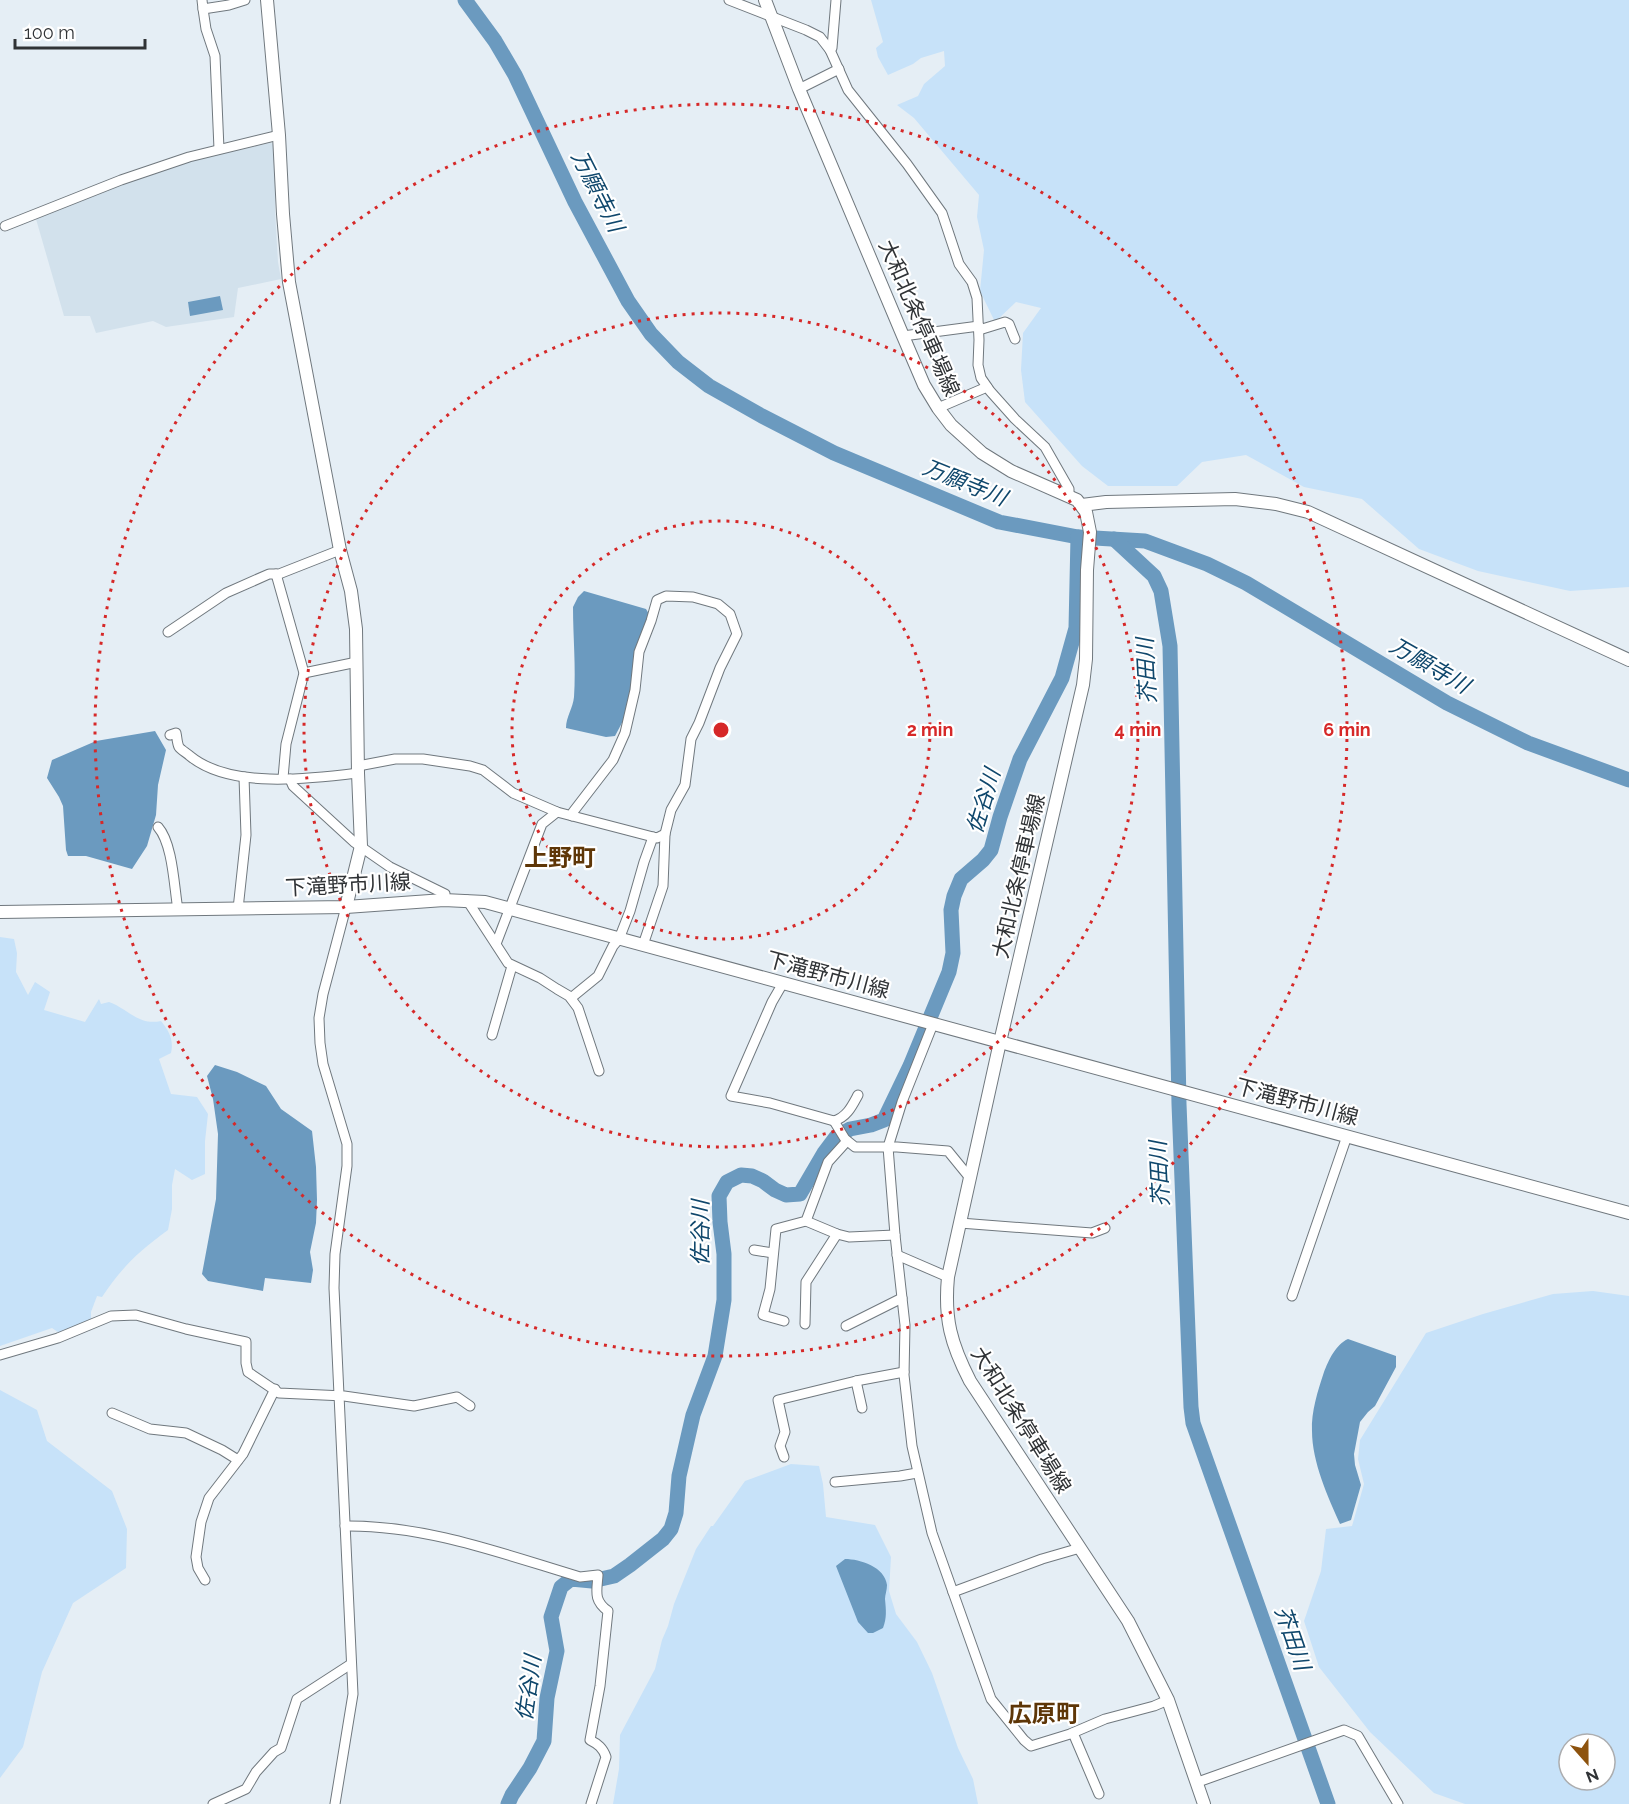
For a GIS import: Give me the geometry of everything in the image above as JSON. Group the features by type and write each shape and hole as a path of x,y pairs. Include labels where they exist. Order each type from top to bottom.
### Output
{"main road":[{"path":"267,0 289,282 340,550 351,591 356,629 361,846 346,907"},
{"name":"大和北条停車場線","path":"765,0 799,89 903,336 924,385 938,408 951,425 982,453 1011,471 1069,496 1082,505 1086,512 1090,532 1083,685 948,1277 946,1296 948,1326 956,1354 970,1381 1128,1621 1168,1700 1204,1804"},
{"path":"1082,505 1106,502 1234,499 1275,504 1308,512 1629,660"},
{"name":"下滝野市川線","path":"0,912 346,907 444,900 485,902 1629,1213"}],"street":[{"path":"219,149 215,56 206,29 202,4 229,5 245,0"},
{"path":"729,0 820,38 830,50 848,90 907,164 942,213 959,264 972,282 977,298 978,365 981,378 1015,419 1045,447 1069,489 1069,496"},
{"path":"830,50 836,0"},
{"path":"799,89 839,69"},
{"path":"5,226 121,180 189,157 279,135"},
{"path":"903,336 979,328 1005,322 1009,324 1015,339"},
{"path":"938,408 987,387"},
{"path":"168,632 226,593 269,574 276,574 340,550"},
{"path":"276,574 304,673 286,744 286,778 292,786 361,846 390,867 445,894 444,900"},
{"path":"572,816 613,760 625,733 635,690 639,651 657,600 666,596 693,597 718,604 730,614 737,634 720,668 691,739 685,785 671,810 665,834 663,886 643,945"},
{"path":"304,673 357,662"},
{"path":"170,735 176,733 179,747 195,760 213,770 244,777 304,779 358,770 395,759 423,759 470,766 483,770 513,793 557,812 653,837 665,834"},
{"path":"238,909 246,835 244,777"},
{"path":"496,944 542,824 557,812"},
{"path":"158,827 162,831 168,850 178,910"},
{"path":"571,998 598,976 619,939 653,837"},
{"path":"467,900 508,963 540,978 571,998 578,1008 599,1071"},
{"path":"335,1804 353,1694 334,1288 335,1254 347,1166 347,1144 323,1064 319,1018 346,907"},
{"path":"492,1035 512,966"},
{"path":"783,983 772,1002 731,1095 834,1121 842,1118 858,1095"},
{"path":"928,1022 888,1147 894,1235 905,1324 904,1372 912,1446 932,1533 952,1592 991,1699 1031,1746 1073,1733 1105,1719 1168,1700"},
{"path":"834,1121 847,1142 855,1147 897,1147 948,1151 970,1179"},
{"path":"1292,1296 1347,1136"},
{"path":"806,1221 828,1162 847,1142"},
{"path":"784,1321 763,1315 770,1289 776,1229 806,1221 849,1237 894,1235"},
{"path":"960,1223 1092,1233 1105,1228"},
{"path":"806,1324 806,1281 837,1234"},
{"path":"754,1250 773,1253"},
{"path":"897,1255 948,1277"},
{"path":"846,1326 902,1298"},
{"path":"0,1355 58,1338 111,1316 136,1315 246,1342 248,1372 279,1393 344,1396 414,1406 457,1397 470,1406"},
{"path":"784,1457 780,1446 784,1432 778,1400 904,1372"},
{"path":"856,1381 862,1408"},
{"path":"205,1580 198,1568 196,1557 201,1522 209,1498 238,1460 254,1434 275,1389"},
{"path":"112,1413 150,1429 186,1433 238,1460"},
{"path":"835,1482 917,1473"},
{"path":"345,1526 426,1532 580,1577 598,1575 597,1598 601,1606 608,1611 600,1686 590,1740 603,1750 606,1757 591,1804"},
{"path":"952,1592 1042,1558 1080,1548"},
{"path":"213,1804 246,1789 256,1772 274,1752 281,1748 297,1699 351,1664"},
{"path":"1198,1782 1344,1730 1358,1736 1398,1804"},
{"path":"1073,1733 1099,1794"}],"shaded area":[{"path":"871,0 1629,0 1629,587 1570,591 1478,571 1419,549 1362,499 1304,487 1246,455 1202,462 1177,486 1108,486 1082,466 1025,402 1021,370 1023,333 1041,308 1016,302 995,322 980,291 984,250 977,217 979,195 914,118 897,105 918,96 924,84 945,66 944,51 921,58 888,75 878,57 876,48 883,42"},
{"path":"270,143 275,144 275,210 281,279 238,288 234,317 166,327 153,321 96,333 90,316 64,316 36,219 96,192 199,159"},
{"path":"0,937 14,939 17,953 16,972 28,995 35,982 50,992 44,1010 85,1022 99,999 101,1004 109,1002 139,1019 161,1021 171,1040 171,1053 159,1059 171,1094 197,1097 208,1114 205,1174 192,1180 175,1169 168,1230 132,1260 102,1297 97,1296 91,1312 91,1320 61,1334 52,1328 0,1346"},
{"path":"1593,1291 1629,1296 1629,1804 1465,1804 1434,1793 1370,1732 1319,1667 1304,1621 1321,1571 1326,1529 1352,1526 1364,1484 1358,1459 1360,1440 1426,1333 1553,1294"},
{"path":"0,1390 37,1410 47,1441 112,1491 127,1529 126,1568 73,1603 42,1672 23,1747 0,1778"},
{"path":"791,1464 819,1466 826,1517 875,1525 891,1557 889,1591 896,1614 917,1642 932,1673 958,1748 973,1779 978,1804 613,1804 619,1769 620,1735 655,1669 674,1604 696,1549 745,1481"}],"water":[{"path":"220,296 223,310 190,316 188,302"},
{"path":"584,591 646,609 649,614 635,649 632,687 624,719 615,736 606,737 566,728 574,697 573,607"},
{"path":"155,731 166,750 158,785 156,815 147,846 132,869 86,856 68,856 63,806 47,778 52,760 96,741"},
{"path":"215,1065 237,1072 266,1086 281,1109 312,1131 317,1200 316,1223 310,1252 313,1270 311,1283 265,1278 263,1291 208,1281 202,1274 216,1199 218,1134 207,1076"},
{"path":"1348,1339 1396,1356 1396,1367 1375,1406 1360,1422 1354,1454 1361,1485 1351,1520 1340,1524 1318,1467 1312,1424 1319,1386 1330,1358 1336,1349"},
{"path":"845,1559 871,1565 882,1573 885,1579 887,1585 885,1621 883,1628 873,1633 868,1633 858,1622 836,1566"}],"waterway":[{"name":"万願寺川","path":"465,0 495,41 515,75 575,202 628,301 651,334 678,362 709,386 834,453 999,522 1078,537 1145,541 1207,564 1246,583 1447,703 1528,743 1629,780"},
{"name":"佐谷川","path":"508,1804 544,1741 547,1698 557,1651 551,1617 561,1587 571,1579 592,1581 614,1576 663,1539 671,1529 676,1513 679,1476 693,1415 715,1356 724,1300 724,1254 719,1196 727,1182 741,1175 752,1176 786,1195 800,1194 836,1137 850,1129 884,1120 910,1066 949,972 953,953 951,910 954,896 961,879 991,850 1020,759 1062,678 1076,628 1078,537"},
{"name":"芥田川","path":"1114,539 1154,576 1161,591 1170,646 1179,1104 1193,1423 1328,1804"}],"district":[{"name":"上野町","path":"560,858"},
{"name":"広原町","path":"1044,1714"}]}
